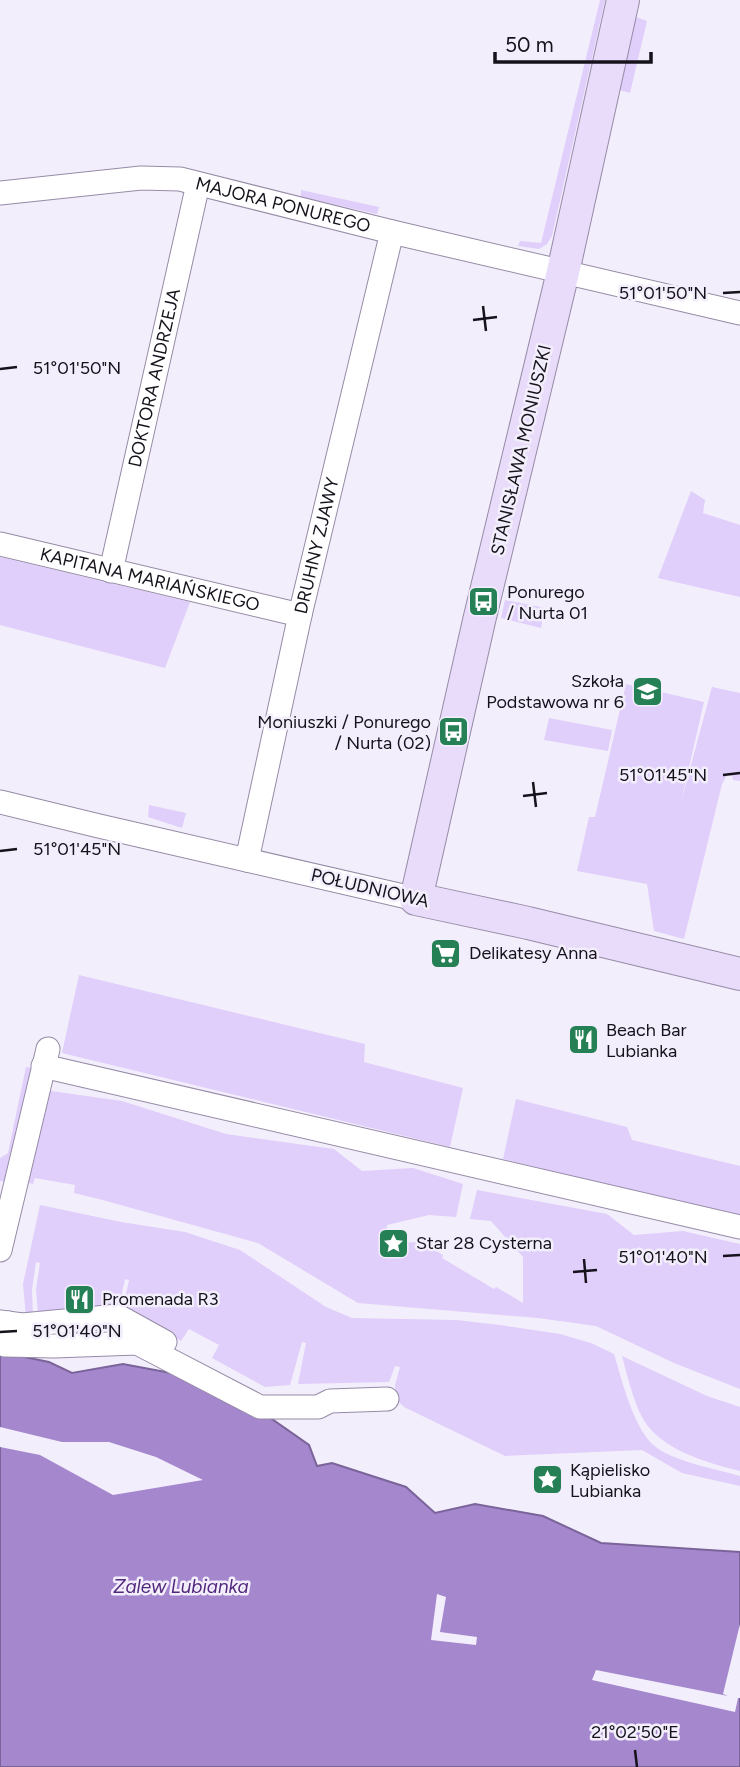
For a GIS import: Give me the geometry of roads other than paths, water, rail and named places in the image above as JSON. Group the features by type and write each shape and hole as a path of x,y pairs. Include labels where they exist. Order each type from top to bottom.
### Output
{"street":[{"name":"STANISŁAWA MONIUSZKI","path":"416,899 563,272 623,0"},
{"name":"MAJORA PONUREGO","path":"0,193 141,178 180,179 391,232 740,313"},
{"name":"DOKTORA ANDRZEJA","path":"111,571 198,184"},
{"name":"DRUHNY ZJAWY","path":"247,860 300,615 391,232"},
{"name":"KAPITANA MARIAŃSKIEGO","path":"0,544 300,615"},
{"name":"POŁUDNIOWA","path":"0,802 740,974"},
{"path":"0,1250 45,1057 740,1227"},
{"path":"13,1192 16,1232"},
{"path":"4,1323 22,1325 118,1316 269,1398 391,1396"}],"water":[{"name":"Zalew Lubianka","path":"0,1352 49,1362 72,1373 123,1364 187,1376 252,1405 309,1445 317,1466 332,1463 406,1487 435,1513 475,1504 543,1516 601,1543 740,1552 740,1767 0,1767"}],"place":[{"name":"Ponurego / Nurta 01","path":"484,602"},
{"name":"Szkoła Podstawowa nr 6","path":"647,691"},
{"name":"Moniuszki / Ponurego / Nurta (02)","path":"454,732"},
{"name":"Delikatesy Anna","path":"446,953"},
{"name":"Beach Bar Lubianka","path":"583,1040"},
{"name":"Star 28 Cysterna","path":"393,1243"},
{"name":"Promenada R3","path":"79,1299"},
{"name":"Kąpielisko Lubianka","path":"547,1480"}]}
